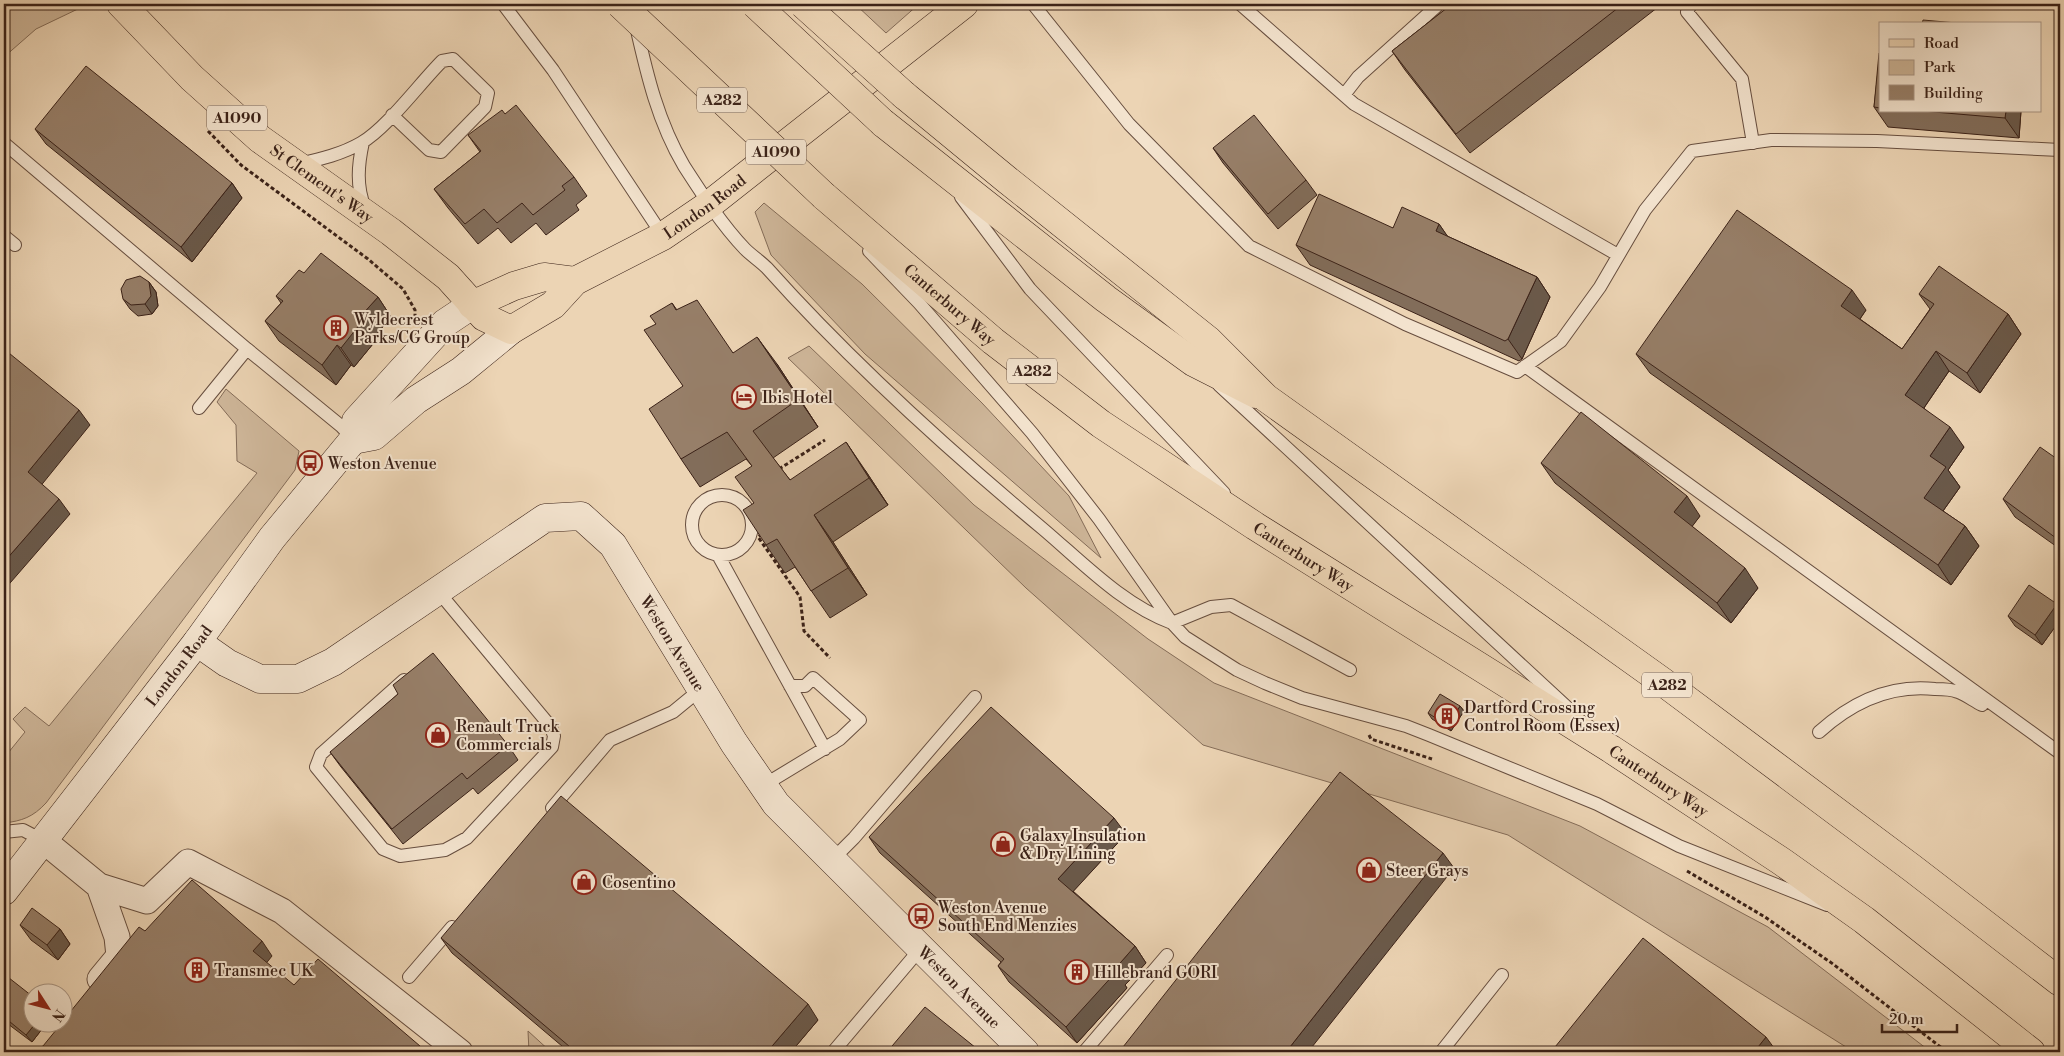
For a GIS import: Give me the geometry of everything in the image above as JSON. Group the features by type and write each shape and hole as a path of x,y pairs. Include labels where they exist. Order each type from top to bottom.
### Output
{"main road":[{"name":"St Clement's Way","path":"121,4 192,78 260,138 448,277 484,317 511,330"},
{"name":"Canterbury Way","path":"620,4 824,196 993,341 1102,424 1256,526 1611,749 1781,861 1864,920 2031,1052"},
{"name":"A282","path":"755,4 882,122 1106,299 1193,362 1227,381 1266,398"},
{"name":"A282","path":"803,4 904,95 1208,340 1266,398 1663,682 1912,868 2060,982"},
{"name":"London Road","path":"511,330 552,305 575,281 663,236 710,204 964,4"},
{"name":"London Road","path":"472,305 514,286 544,277 575,281"}],"street":[{"name":"London Road","path":"4,891 197,642 272,538 353,440 356,421 445,324 472,305"},
{"name":"London Road","path":"353,440 374,436 416,400 461,371 511,330"},
{"name":"Weston Avenue","path":"197,642 227,664 260,679 298,679 333,662 545,518 581,516 613,545 734,743 776,804 1025,1052"},
{"path":"44,841 99,886 147,901 188,862 282,911 460,1052"},
{"path":"89,994 119,956 117,937 99,886"}],"lane":[{"path":"503,4 553,70 663,236"},
{"path":"631,4 652,95 677,152 710,204 744,248 762,263 797,303 981,478 1114,588 1151,616 1172,623 1212,607 1231,605 1350,670"},
{"path":"1033,4 1129,124 1249,246 1405,324 1517,372 1560,341 1600,287 1645,210 1692,151 1771,140 1877,142 2060,150"},
{"path":"1240,4 1354,104 1618,255"},
{"path":"1344,94 1358,77 1438,4"},
{"path":"1691,4 1687,12 1742,79 1753,143"},
{"path":"297,165 339,153 363,142 392,115 442,60 453,59 488,93 485,106 441,152 429,150 392,115"},
{"path":"363,142 358,170 361,199 368,216"},
{"path":"4,143 341,426 353,440"},
{"path":"941,169 1030,289 1256,526"},
{"path":"824,196 861,243 919,303 1032,433 1093,511 1172,623 1203,650 1265,683 1302,698 1406,726 1429,735 1597,804 1679,846 1864,920"},
{"path":"4,236 15,245"},
{"path":"199,408 247,349"},
{"path":"1193,362 1611,749"},
{"path":"1525,366 2060,753"},
{"path":"718,555 738,551 751,536 752,505 730,495 719,494 701,503 695,511 692,520 695,539 709,552 718,555 825,749"},
{"path":"404,680 321,754 316,767 383,848 400,856 445,850 467,838 552,747 554,736 551,727 438,590"},
{"path":"764,785 849,733 860,720 813,678 805,686 790,686"},
{"path":"1819,732 1838,715 1859,702 1890,691 1922,687 1956,691 2026,728"},
{"path":"541,821 610,740 672,712 701,689"},
{"path":"832,860 854,838 975,697"},
{"path":"4,832 24,830 44,841"},
{"path":"409,977 460,918"},
{"path":"833,1052 921,948"},
{"path":"1084,1052 1167,955"},
{"path":"1441,1052 1502,975"}],"path":[{"path":"776,471 825,440"},
{"path":"769,529 758,537 800,597 804,631 830,658"},
{"path":"1367,727 1371,739 1433,759"},
{"path":"1682,869 1765,917 1832,964 1947,1052"}],"green space":[{"path":"16,4 79,4 82,7 36,29 4,57 4,16"},
{"path":"855,4 919,4 886,33"},
{"path":"764,203 862,284 982,403 1069,496 1101,558 865,354 771,255 755,212"},
{"path":"809,346 974,505 1148,639 1214,683 1580,826 1768,927 1931,1052 1854,1052 1508,835 1203,745 1026,588 788,358"},
{"path":"226,389 299,451 295,470 46,803 27,818 4,823 4,758 25,732 13,719 25,707 49,726 257,473 237,461 236,425 217,402"},
{"path":"528,1031 551,1052 529,1052"}],"building":[{"path":"1452,4 1623,4 1456,134 1392,51"},
{"path":"1923,20 1946,22 1922,22"},
{"path":"1879,53 1879,108 1874,107"},
{"path":"86,66 232,183 181,247 35,129"},
{"path":"516,105 574,177 562,186 565,190 533,215 522,203 497,223 484,209 465,224 434,189 481,151 468,135 502,110 505,114"},
{"path":"1934,112 2006,112 2005,118"},
{"path":"1254,115 1306,180 1268,214 1213,148"},
{"path":"1319,194 1393,228 1402,207 1439,224 1436,231 1537,277 1508,339 1505,341 1296,245"},
{"path":"1737,210 1852,290 1841,306 1902,349 1934,304 1919,294 1939,266 2008,314 1967,373 1936,351 1905,395 1950,427 1930,456 1946,467 1924,498 1965,526 1938,565 1636,354"},
{"name":"Wyldecrest Parks/CG Group","path":"321,253 378,297 360,317 364,319 341,348 337,345 322,365 265,321 283,301 276,296 299,270 304,273"},
{"path":"140,276 149,282 151,296 145,304 131,305 123,299 121,289 126,280"},
{"path":"697,300 733,353 757,337 799,399 753,431 790,480 846,442 869,478 814,515 848,568 811,591 777,539 766,545 743,510 754,503 735,477 752,466 727,432 681,459 649,409 683,386 644,330 656,324 650,316 672,303 676,310"},
{"path":"4,349 79,410 28,472 59,499 4,562"},
{"path":"1581,412 1687,496 1674,512 1745,568 1717,603 1541,463"},
{"path":"2040,447 2060,461 2060,541 2003,499"},
{"path":"2029,585 2057,604 2035,635 2008,616"},
{"name":"Renault Truck Commercials","path":"433,653 508,745 467,779 462,773 392,829 330,752 398,694 393,685"},
{"name":"Dartford Crossing Control Room (Essex)","path":"1440,694 1460,706 1448,726 1428,713"},
{"name":"Galaxy Insulation & Dry Lining","path":"991,707 1114,818 1058,879 1135,946 1114,970 1116,972 1066,1027 998,966 1004,959 869,837"},
{"path":"1340,772 1443,853 1286,1052 1129,1052 1123,1047"},
{"name":"Cosentino","path":"561,796 808,1004 767,1052 576,1052 441,938"},
{"name":"Transmec UK","path":"192,880 262,941 253,951 294,985 318,959 427,1052 32,1052 43,1046 53,1034 72,1034 72,1010 139,927 145,931"},
{"path":"32,908 60,929 47,945 20,925"},
{"path":"1643,938 1766,1037 1754,1052 1551,1052"},
{"path":"4,974 22,988 22,1032 4,1017"},
{"path":"925,1007 981,1052 887,1052"}],"place":[{"name":"Wyldecrest Parks/CG Group","path":"336,328"},
{"name":"Ibis Hotel","path":"744,397"},
{"name":"Weston Avenue","path":"310,463"},
{"name":"Dartford Crossing Control Room (Essex)","path":"1447,716"},
{"name":"Renault Truck Commercials","path":"438,735"},
{"name":"Galaxy Insulation & Dry Lining","path":"1003,844"},
{"name":"Steer Grays","path":"1369,870"},
{"name":"Cosentino","path":"584,882"},
{"name":"Weston Avenue South End Menzies","path":"921,916"},
{"name":"Transmec UK","path":"197,970"},
{"name":"Hillebrand GORI","path":"1077,972"}]}
